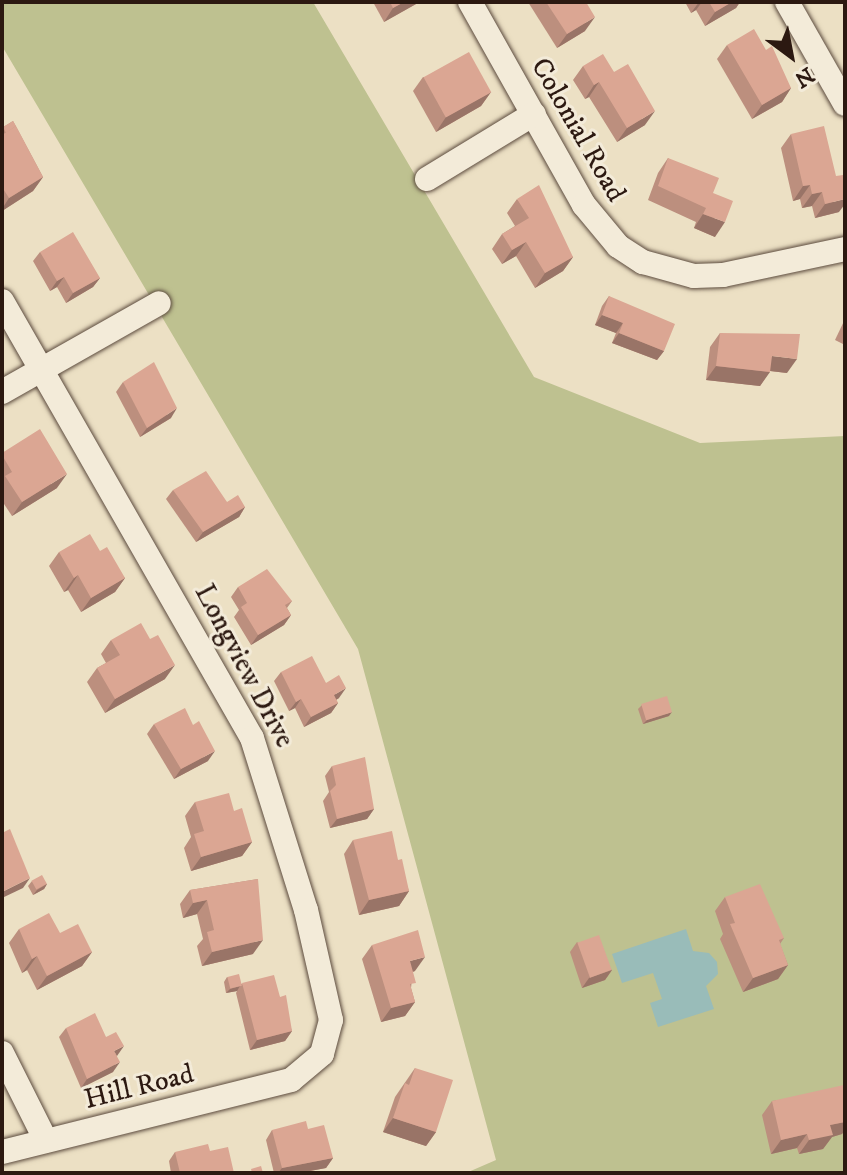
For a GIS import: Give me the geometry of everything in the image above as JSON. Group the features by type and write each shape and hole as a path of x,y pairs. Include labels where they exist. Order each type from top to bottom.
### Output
{"street":[{"name":"Colonial Road","path":"470,2 599,227 643,262 694,276 723,275 845,249"},
{"path":"787,2 845,104"},
{"path":"427,179 534,114"},
{"name":"Longview Drive","path":"2,301 232,698 269,782 331,1020 322,1054 291,1080"},
{"path":"2,392 159,303"},
{"path":"2,1053 46,1141"},
{"name":"Hill Road","path":"2,1152 291,1080"}],"green space":[{"path":"2,2 313,2 534,377 700,443 845,436 845,1173 466,1173 496,1160 358,649 2,46"}],"water":[{"path":"686,929 693,951 709,953 717,962 718,974 706,986 714,1009 658,1027 650,1003 662,999 653,973 622,983 612,954"}],"building":[{"path":"390,2 404,2 393,8"},
{"path":"546,2 586,2 595,17 567,34"},
{"path":"709,2 732,2 715,12"},
{"path":"754,29 766,50 772,46 791,88 762,105 727,45"},
{"path":"469,52 491,92 446,117 424,77"},
{"path":"603,54 614,72 628,64 655,111 627,128 599,82 594,85 583,66"},
{"path":"13,121 16,126 6,133 3,127"},
{"path":"16,126 43,177 9,198 2,187 2,135"},
{"path":"824,126 836,176 843,175 845,182 845,199 825,204 822,192 812,194 810,185 803,186 791,134"},
{"path":"668,158 719,178 713,193 733,201 725,222 703,214 706,208 658,186"},
{"path":"539,185 573,257 545,273 526,242 512,250 502,234 529,218 517,199"},
{"path":"73,232 100,278 73,293 64,277 57,281 40,252"},
{"path":"609,296 675,324 664,351 619,333 623,323 602,315"},
{"path":"720,333 800,334 797,359 772,356 770,372 716,366"},
{"path":"154,362 177,408 147,428 123,382"},
{"path":"40,429 67,474 22,502 5,476 12,472 2,453"},
{"path":"206,471 227,502 238,495 245,507 203,532 173,490"},
{"path":"90,534 100,551 107,547 125,578 91,598 78,575 74,578 59,552"},
{"path":"267,569 292,601 285,605 291,615 258,635 241,607 247,603 238,587"},
{"path":"141,623 150,639 158,635 175,665 115,699 97,668 120,655 111,640"},
{"path":"312,656 326,683 339,675 346,688 334,695 338,703 311,717 301,699 296,702 281,672"},
{"path":"667,696 672,712 646,720 641,704"},
{"path":"185,708 193,725 199,721 215,751 181,769 154,724"},
{"path":"365,757 374,809 337,819 330,791 336,785 332,766"},
{"path":"229,793 234,811 242,808 252,842 201,857 194,834 204,831 195,802"},
{"path":"10,829 30,878 2,892 2,833"},
{"path":"392,831 409,891 369,900 353,840"},
{"path":"42,875 47,884 36,890 32,881"},
{"path":"258,879 263,940 212,952 207,932 214,930 207,900 193,903 190,890"},
{"path":"760,884 784,938 779,940 788,965 753,978 730,924 735,923 725,897"},
{"path":"49,913 60,933 78,924 92,952 47,976 37,956 32,959 19,929"},
{"path":"418,930 425,957 410,961 416,983 410,984 415,1002 391,1008 372,945"},
{"path":"599,935 612,970 590,978 577,943"},
{"path":"239,974 242,986 230,989 227,977"},
{"path":"274,975 280,997 286,995 292,1031 257,1040 242,983"},
{"path":"95,1013 106,1037 116,1032 124,1046 114,1051 120,1062 87,1079 66,1028"},
{"path":"415,1068 453,1080 436,1132 393,1118 405,1083 409,1085"},
{"path":"844,1085 845,1122 830,1125 833,1135 809,1140 807,1134 781,1140 772,1101"},
{"path":"306,1121 308,1129 324,1125 333,1158 282,1168 272,1130"},
{"path":"208,1144 210,1151 228,1147 234,1173 180,1173 175,1152"},
{"path":"261,1166 263,1173 252,1173 251,1169"}]}
